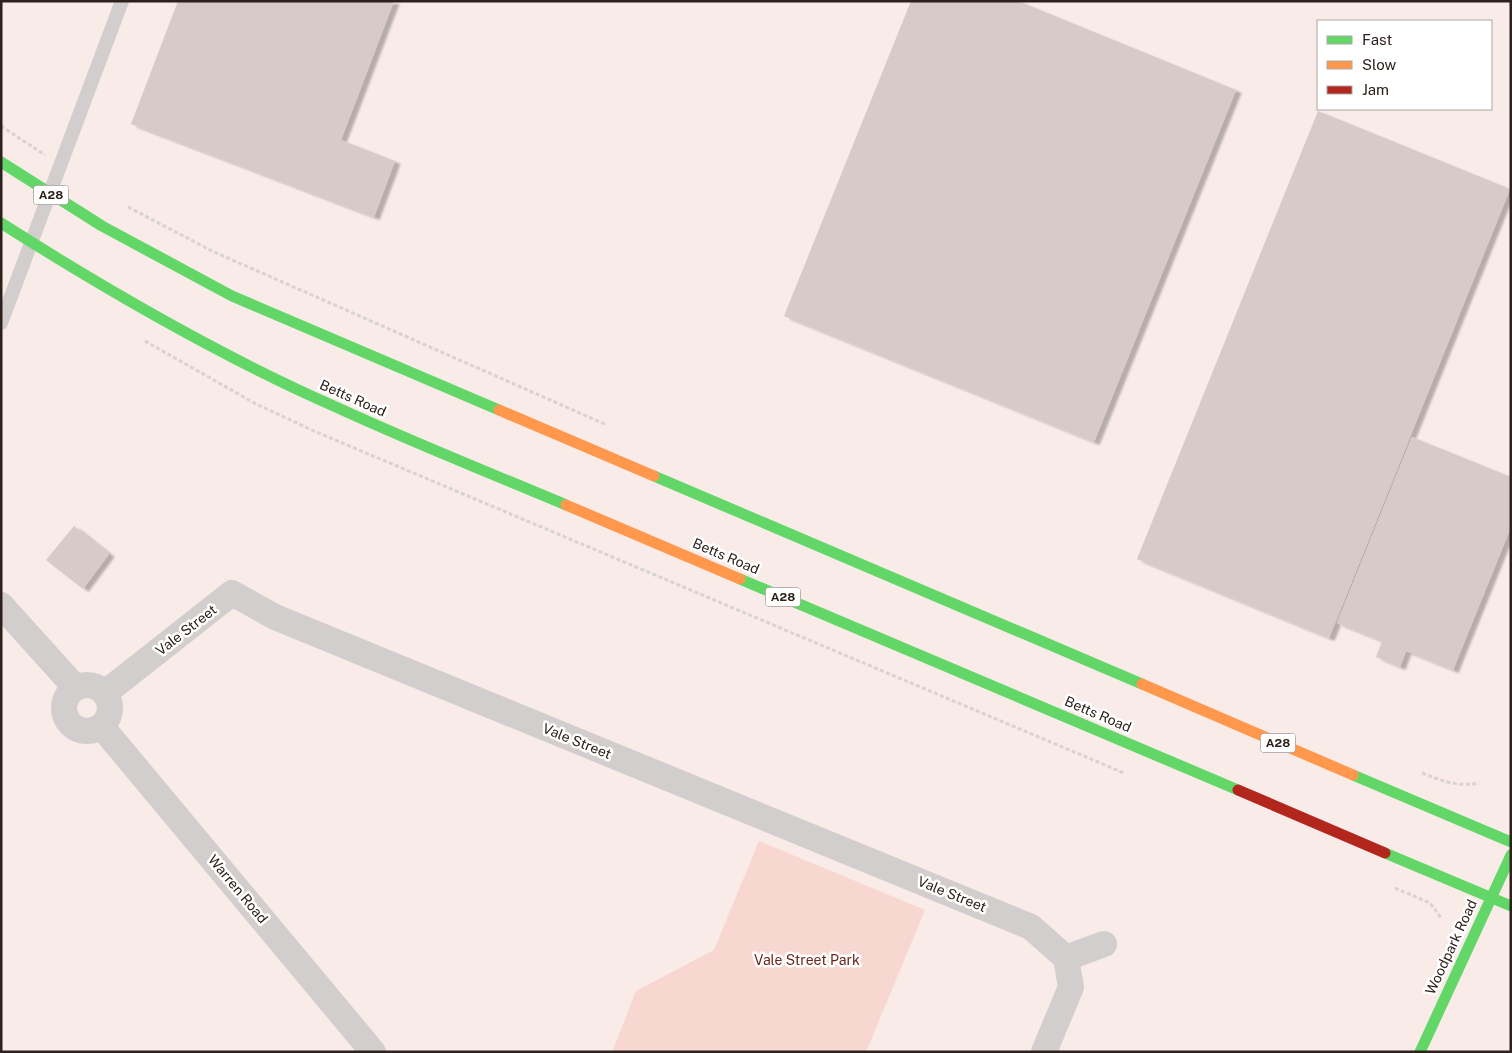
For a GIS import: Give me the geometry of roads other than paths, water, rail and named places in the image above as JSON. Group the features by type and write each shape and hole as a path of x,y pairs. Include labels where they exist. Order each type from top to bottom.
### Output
{"main road":[{"name":"A28","path":"1,162 102,226 232,296 1511,842"},
{"name":"Betts Road","path":"1,223 86,277 209,345 335,407 1511,906"},
{"name":"Woodpark Road","path":"1420,1052 1511,855"}],"street":[{"name":"Vale Street","path":"105,693 232,593 275,617 1031,927 1066,958"},
{"path":"1,605 74,687"},
{"path":"95,686 105,693 111,706 110,714 102,727 89,732 81,731 69,723 65,716 65,702 74,687 95,686"},
{"name":"Warren Road","path":"102,727 373,1052"},
{"path":"1044,1052 1071,987 1066,958 1104,944"}],"lane":[{"path":"1,323 122,1"}],"park label":[{"name":"Vale Street Park","path":"807,960"}]}
